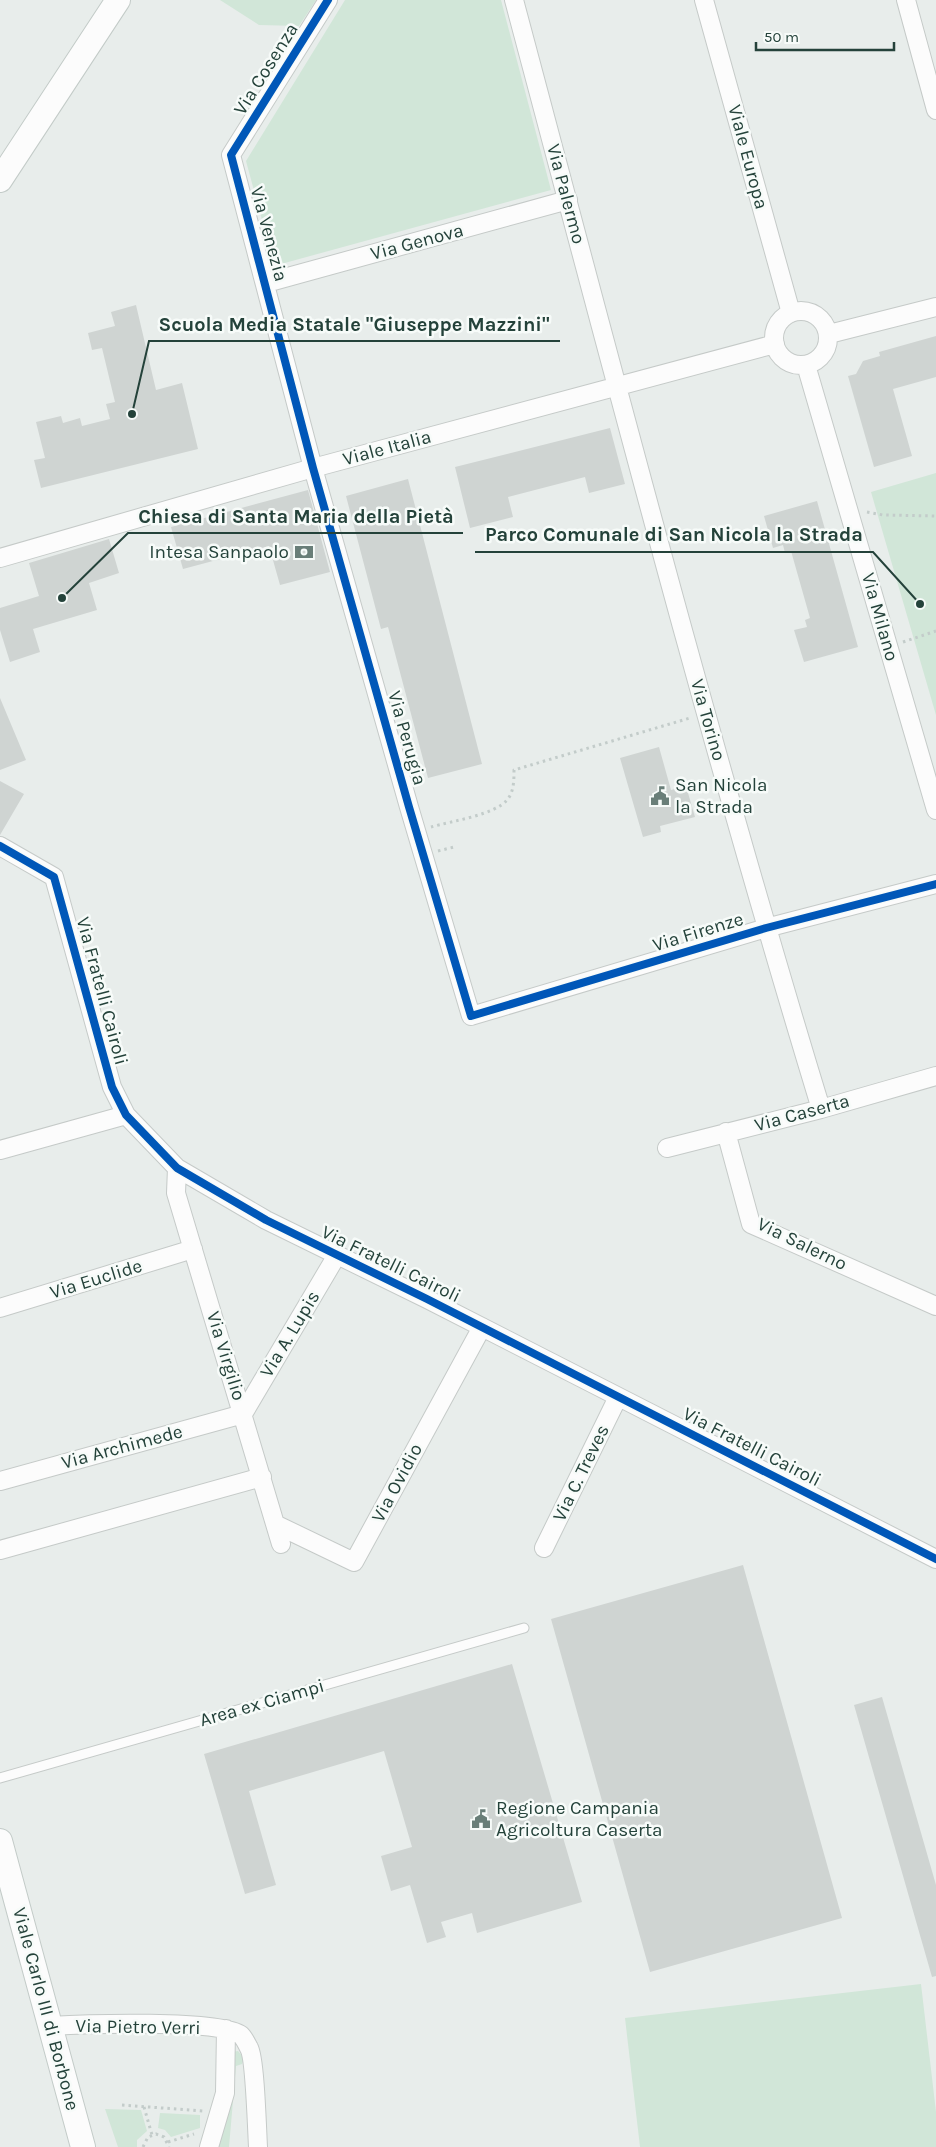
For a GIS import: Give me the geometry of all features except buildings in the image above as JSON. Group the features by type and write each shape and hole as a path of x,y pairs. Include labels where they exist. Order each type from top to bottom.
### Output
{"main road":[{"path":"0,180 118,0"},
{"name":"Viale Carlo III di Borbone","path":"0,1842 84,2147"}],"street":[{"name":"Via Cosenza","path":"231,155 328,0"},
{"name":"Via Palermo","path":"514,0 617,387"},
{"name":"Viale Europa","path":"704,0 791,313"},
{"path":"906,0 936,110"},
{"name":"Via Venezia","path":"231,155 313,468"},
{"name":"Via Genova","path":"266,283 568,200"},
{"path":"829,334 936,307"},
{"path":"807,311 815,314 826,326 829,334 829,342 821,357 806,365 790,363 783,358 775,344 777,326 791,313 807,311"},
{"name":"Viale Italia","path":"0,558 313,468 775,344"},
{"name":"Via Milano","path":"806,365 936,810"},
{"name":"Via Torino","path":"617,387 766,928 821,1109"},
{"name":"Via Perugia","path":"313,468 416,831 472,1016"},
{"name":"Via Fratelli Cairoli","path":"0,846 54,877 112,1087 126,1115 177,1168 266,1220 482,1327 936,1559"},
{"name":"Via Firenze","path":"472,1016 766,928 936,884"},
{"name":"Via Caserta","path":"667,1148 821,1109 936,1076"},
{"path":"0,1150 126,1115"},
{"name":"Via Salerno","path":"726,1132 752,1224 936,1306"},
{"name":"Via Virgilio","path":"177,1168 176,1193 281,1544"},
{"name":"Via Euclide","path":"0,1308 193,1249"},
{"name":"Via A. Lupis","path":"243,1414 337,1255"},
{"name":"Via Ovidio","path":"275,1524 354,1562 482,1327"},
{"name":"Via C. Treves","path":"544,1548 618,1397"},
{"name":"Via Archimede","path":"0,1481 243,1414"},
{"path":"0,1550 262,1477"},
{"name":"Via Pietro Verri","path":"50,2026 102,2023 226,2029"},
{"path":"209,2147 221,2112 225,2093 226,2029 242,2036 251,2050 258,2147"}],"lane":[{"name":"Area ex Ciampi","path":"0,1778 524,1628"}],"path":[{"path":"848,507 883,516 936,516"},
{"path":"888,646 936,631"},
{"path":"416,831 495,809 508,799 513,787 514,770 706,713"},
{"path":"122,2105 221,2112"},
{"path":"144,2107 152,2135"},
{"path":"143,2147 145,2140 152,2135 164,2137 169,2147"}],"green space":[{"path":"220,0 316,0 299,26 259,25"},
{"path":"345,0 501,0 551,190 281,264 272,257 246,161"},
{"path":"936,473 936,715 871,492"},
{"path":"921,1984 936,2112 936,2147 640,2147 625,2018"},
{"path":"238,2051 244,2058 242,2064 236,2066 229,2147 215,2147 232,2052"},
{"path":"105,2109 141,2110 147,2131 137,2140 137,2147 118,2147"},
{"path":"160,2113 200,2115 200,2128 171,2137 165,2130 158,2128"}],"cycle path":[{"path":"328,0 231,155 313,468 409,807 471,1016 766,928 936,884"},
{"path":"0,846 54,877 112,1087 126,1115 177,1168 266,1220 427,1299 936,1559"}],"place":[{"name":"Scuola Media Statale \"Giuseppe Mazzini\"","path":"132,414"},
{"name":"Intesa Sanpaolo","path":"304,552"},
{"name":"Chiesa di Santa Maria della Pietà","path":"62,598"},
{"name":"Parco Comunale di San Nicola la Strada","path":"920,604"},
{"name":"San Nicola la Strada","path":"660,796"},
{"name":"Regione Campania Agricoltura Caserta","path":"481,1819"}]}
